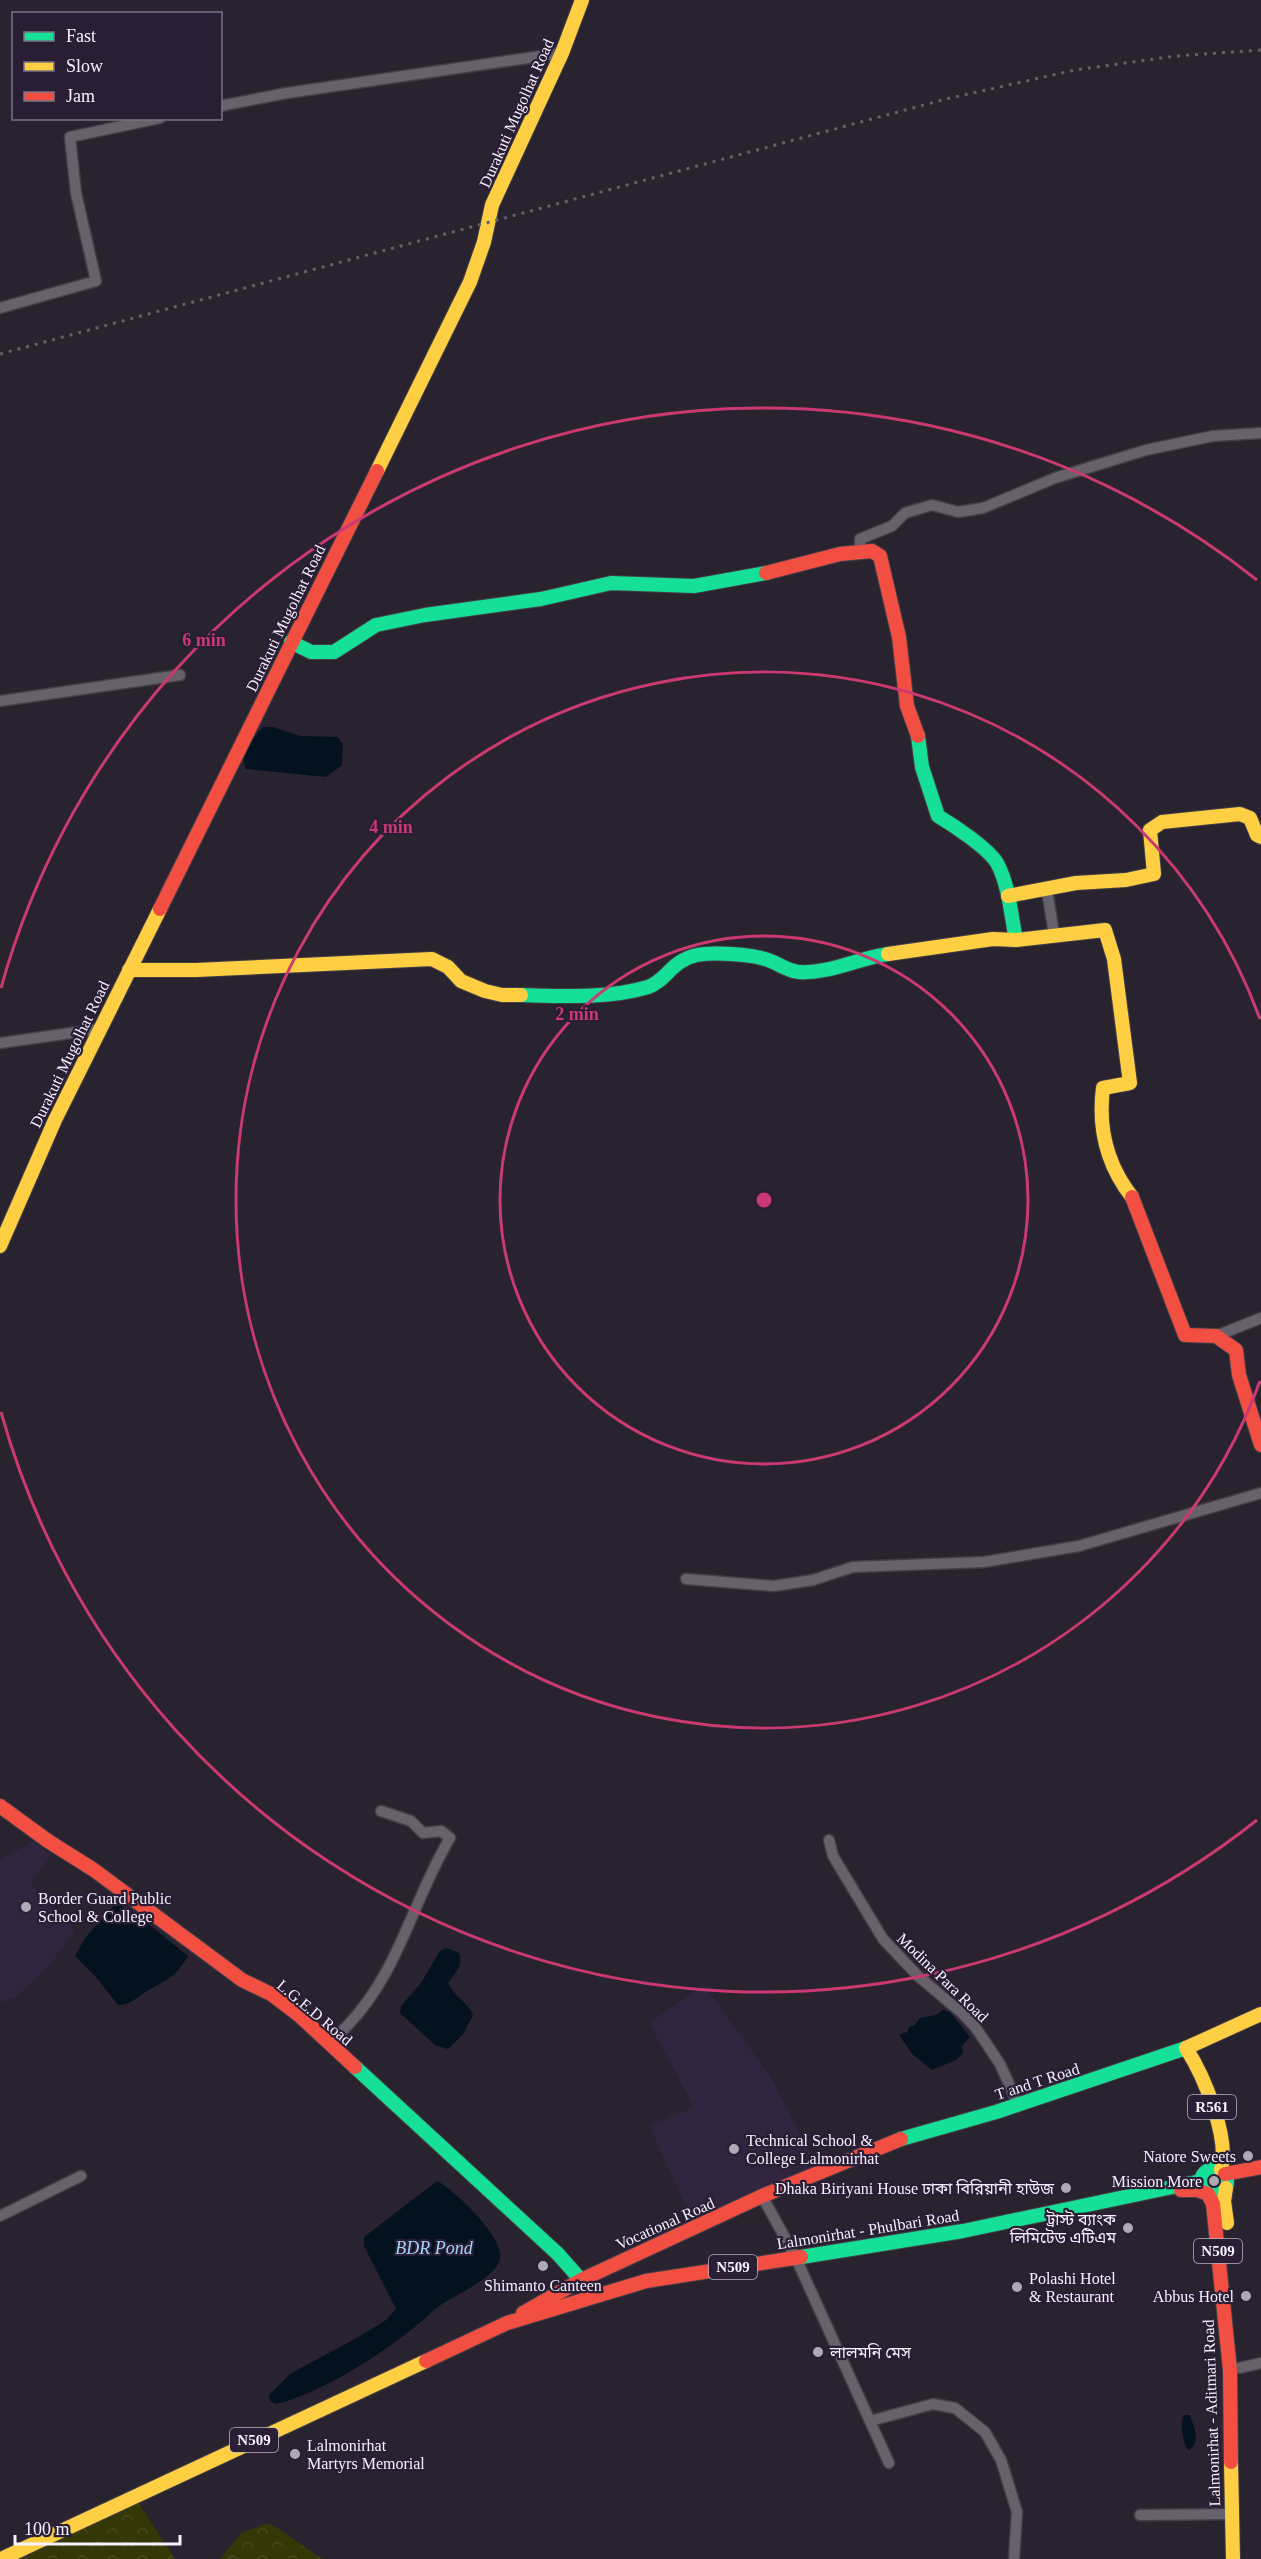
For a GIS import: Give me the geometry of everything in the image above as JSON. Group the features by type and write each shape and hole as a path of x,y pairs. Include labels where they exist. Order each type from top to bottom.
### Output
{"main road":[{"name":"Durakuti Mugolhat Road","path":"0,1246 55,1120 99,1029 435,355 478,257 490,223 492,205 562,53 582,0"},
{"path":"291,642 311,652 334,652 376,626 425,615 541,599 610,583 694,586 770,572 840,554 860,554 872,551 880,556 899,637 906,706 918,734 922,767 931,800 938,816 959,828 996,861 1008,896 1016,940"},
{"path":"1008,896 1030,894 1076,883 1143,878 1154,874 1150,830 1162,822 1240,814 1250,818 1257,835 1261,837"},
{"path":"129,970 196,970 432,959 448,967 461,981 484,991 502,995 567,996 628,991 651,986 679,962 698,955 752,956 767,959 783,968 799,972 834,968 879,955 993,939 1016,940 1105,930 1114,959 1130,1083 1103,1088 1100,1112 1103,1133 1118,1179 1134,1199 1185,1335 1216,1336 1236,1350 1239,1375 1261,1445"},
{"name":"L.G.E.D Road","path":"0,1806 48,1841 94,1870 242,1980 271,1994 300,2016 558,2254 596,2296"},
{"name":"T and T Road","path":"821,2172 898,2140 1018,2104 1186,2048 1261,2014"},
{"name":"R561","path":"1186,2048 1194,2058 1211,2103 1224,2156 1223,2172"},
{"path":"1223,2172 1261,2167"},
{"name":"N509","path":"1208,2194 1201,2181 1206,2172 1216,2169 1223,2172 1227,2178 1224,2201 1239,2368 1241,2559"},
{"name":"Vocational Road","path":"507,2323 580,2280 762,2196 821,2172"},
{"name":"Lalmonirhat - Phulbari Road","path":"507,2323 646,2281 963,2231 1201,2181"},
{"name":"N509","path":"963,2231 1024,2222 1167,2192 1197,2190 1208,2194 1218,2194 1226,2188"},
{"name":"Lalmonirhat - Aditmari Road","path":"1208,2194 1213,2204 1230,2370 1233,2559"},
{"name":"N509","path":"1,2559 507,2323"}],"street":[{"path":"222,106 287,93 562,53"},
{"path":"0,308 96,281 76,193 70,137 151,120"},
{"path":"860,554 860,539 892,526 904,513 932,505 958,512 983,508 1055,478 1146,450 1213,436 1261,433"},
{"path":"0,701 180,675"},
{"path":"1047,890 1054,934"},
{"path":"0,1043 99,1029"},
{"path":"1216,1336 1261,1318"},
{"path":"686,1579 774,1586 813,1580 853,1567 984,1562 1078,1546 1261,1492"},
{"path":"326,2042 336,2038 360,2015 378,1989 450,1838 441,1831 423,1833 411,1821 381,1811"},
{"name":"Modina Para Road","path":"829,1840 833,1856 884,1939 918,1976 976,2028 1000,2064 1018,2104"},
{"path":"0,2216 81,2176"},
{"path":"762,2196 795,2256 889,2463"},
{"path":"1239,2368 1261,2363"},
{"path":"870,2421 933,2404 955,2408 985,2432 1001,2460 1017,2512 1014,2559"},
{"path":"1140,2516 1232,2514"}],"shaded area":[{"name":"Border Guard Public School & College","path":"33,1841 51,1855 31,1884 75,1930 49,1966 15,1997 0,2003 0,1860"},
{"name":"Technical School & College Lalmonirhat","path":"704,1985 770,2076 821,2172 696,2228 649,2126 694,2107 649,2023"}],"green space":[{"path":"134,2496 175,2559 1,2559"},
{"path":"265,2524 273,2525 322,2559 220,2559 242,2533"}],"water":[{"path":"263,727 273,727 301,736 338,737 343,745 342,765 326,777 246,769 244,758 246,752 251,741"},
{"path":"116,1903 137,1915 188,1956 169,1978 122,2005 118,2005 96,1977 75,1956 85,1938"},
{"path":"446,1948 459,1953 460,1957 458,1969 448,1983 473,2015 463,2034 448,2049 435,2045 400,2013 401,2006 421,1983 440,1951"},
{"path":"943,2010 950,2012 970,2037 962,2046 963,2053 956,2060 932,2070 912,2054 899,2035 907,2032 910,2026 914,2026 920,2018 936,2015"},
{"name":"BDR Pond","path":"437,2181 466,2204 487,2227 499,2250 500,2259 497,2266 474,2286 439,2306 400,2338 349,2372 294,2399 276,2404 270,2401 269,2395 290,2374 362,2335 386,2320 396,2309 364,2246 364,2237"},
{"path":"1184,2415 1190,2415 1196,2433 1195,2442 1190,2450 1187,2449 1182,2432"}],"railway":[{"path":"0,354 946,99 1075,70 1176,56 1261,50"}],"traffic: fast":[{"path":"291,642 311,652 334,652 376,625 425,615 541,599 611,583 694,586 766,573"},
{"path":"918,736 922,767 938,816 978,844 997,863 1007,890 1016,940"},
{"path":"521,995 585,996 633,991 654,984 681,961 704,954 758,957 799,972 821,971 888,954"},
{"path":"901,2139 996,2112 1186,2048"},
{"path":"355,2067 558,2254 595,2296"},
{"path":"1214,2169 1223,2173 1227,2182 1223,2191 1214,2195 1205,2191 1201,2182 1205,2173 1214,2169"},
{"path":"801,2257 963,2231 1201,2181"}],"traffic: slow":[{"path":"377,471 470,282 484,242 492,205 562,53 582,0"},
{"path":"1008,896 1076,883 1126,880 1154,874 1150,830 1162,822 1240,814 1250,818 1257,835 1261,837"},
{"path":"0,1246 55,1120 160,909"},
{"path":"888,954 993,939 1016,940 1105,930 1114,959 1130,1083 1103,1088 1103,1131 1116,1172 1132,1197"},
{"path":"129,970 196,970 432,959 448,967 461,981 485,991 502,995 521,995"},
{"path":"1221,2170 1223,2157 1219,2125 1207,2090 1186,2048 1261,2014"},
{"path":"1226,2188 1224,2201 1227,2223"},
{"path":"1,2559 426,2361"},
{"path":"1231,2462 1233,2559"}],"traffic: jam":[{"path":"160,909 377,471"},
{"path":"766,573 840,554 872,551 880,556 899,637 907,706 918,736"},
{"path":"1132,1197 1185,1335 1216,1336 1236,1350 1239,1375 1261,1445"},
{"path":"0,1806 48,1841 94,1870 242,1980 271,1994 300,2016 355,2067"},
{"path":"523,2313 581,2280 762,2196 901,2139"},
{"path":"1225,2174 1261,2167"},
{"path":"1181,2190 1197,2190 1208,2194 1213,2204 1230,2370 1231,2462"},
{"path":"426,2361 507,2323 646,2281 801,2257"}],"place":[{"name":"Border Guard Public School & College","path":"26,1907"},
{"name":"Technical School & College Lalmonirhat","path":"734,2149"},
{"name":"Natore Sweets","path":"1248,2156"},
{"name":"Mission More","path":"1214,2181"},
{"name":"Dhaka Biriyani House ঢাকা বিরিয়ানী হাউজ","path":"1066,2188"},
{"name":"ট্রাস্ট ব্যাংক লিমিটেড এটিএম","path":"1128,2228"},
{"name":"Shimanto Canteen","path":"543,2266"},
{"name":"Polashi Hotel & Restaurant","path":"1017,2287"},
{"name":"Abbus Hotel","path":"1246,2296"},
{"name":"লালমনি মেস","path":"818,2352"},
{"name":"Lalmonirhat Martyrs Memorial","path":"295,2454"}]}
